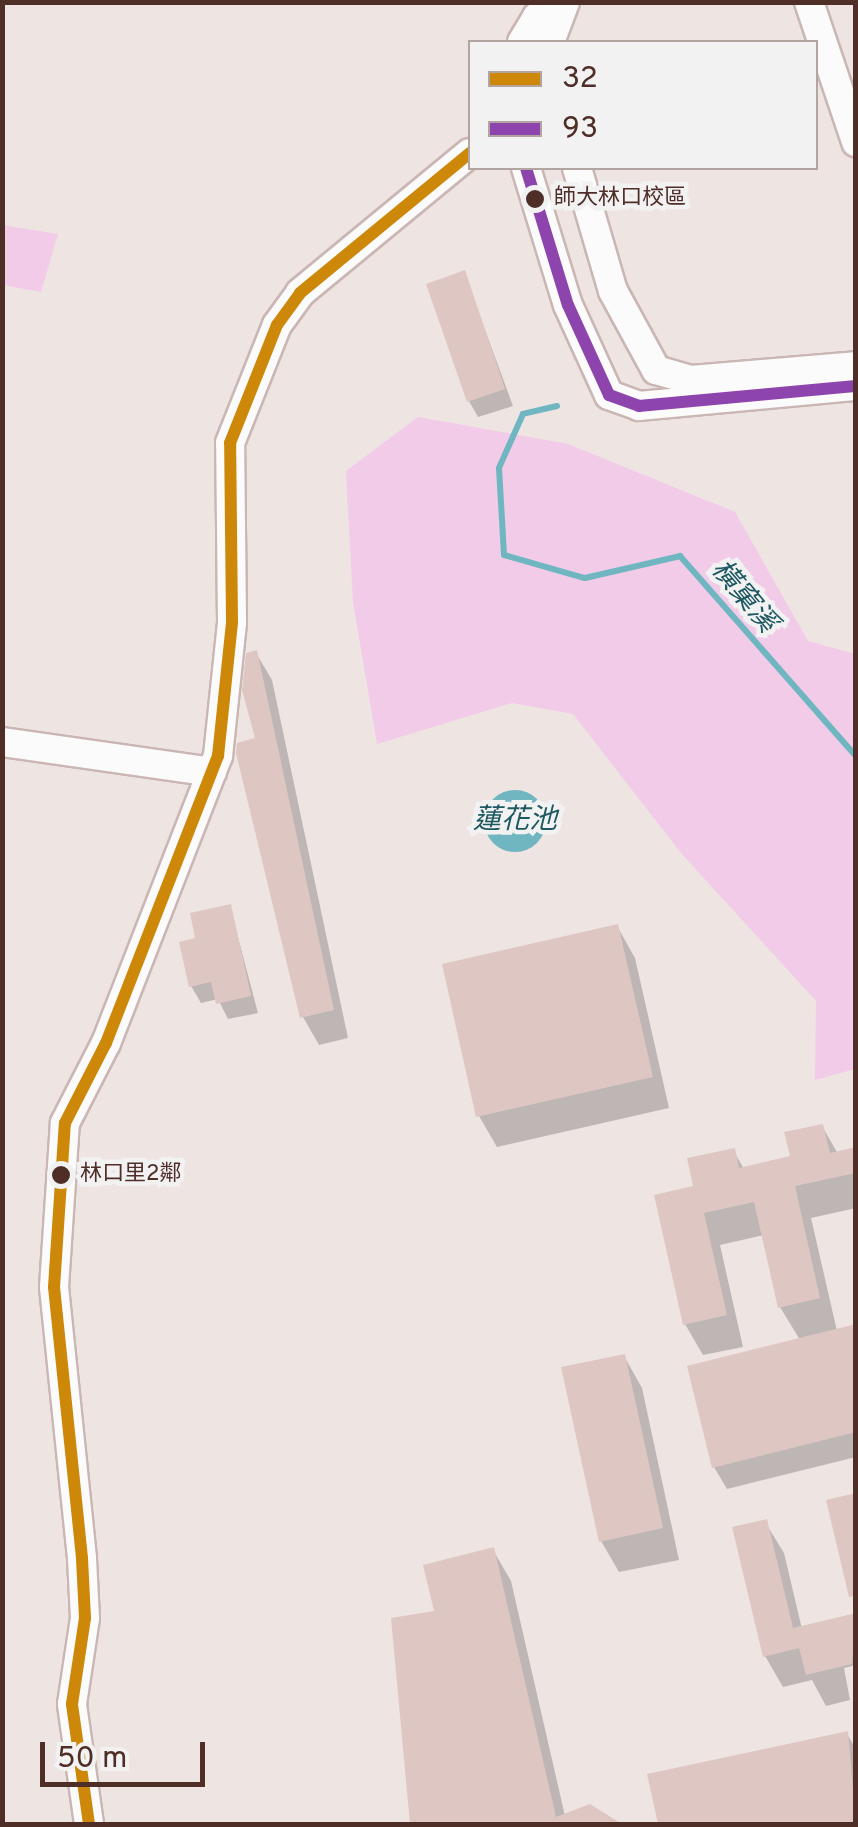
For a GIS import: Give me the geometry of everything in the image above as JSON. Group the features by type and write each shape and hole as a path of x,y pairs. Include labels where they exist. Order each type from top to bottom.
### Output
{"street":[{"path":"523,40 537,17 564,2"},
{"path":"551,40 564,2"},
{"path":"810,2 856,142"},
{"path":"88,1824 73,1740 85,1618 54,1190 65,1124 212,772 232,622 230,444 277,325 300,293 468,155"},
{"path":"527,170 568,304 609,395 638,406 856,386"},
{"path":"578,170 613,291 656,370 690,380 856,366"},
{"path":"2,742 212,772"}],"shaded area":[{"path":"2,225 58,234 41,292 3,285"},
{"path":"418,417 568,444 735,512 808,641 855,654 855,1069 815,1080 816,1001 681,853 573,714 512,703 377,744 353,602 346,471"}],"water":[{"name":"蓮花池","path":"515,790 537,799 546,821 537,843 515,852 493,843 484,821 493,799"}],"building":[{"path":"465,270 505,389 467,402 426,284"},
{"path":"257,650 334,1010 300,1018 236,753 237,743 255,738 242,690 246,653"},
{"path":"231,904 251,996 216,1004 211,982 189,987 179,942 195,938 190,913"},
{"path":"618,924 653,1077 476,1117 442,964"},
{"path":"823,1124 830,1153 856,1147 856,1173 795,1186 820,1298 778,1308 754,1202 704,1213 727,1315 683,1325 654,1195 693,1186 687,1158 735,1148 739,1168 790,1156 784,1132"},
{"path":"856,1324 856,1432 712,1468 687,1366"},
{"path":"625,1354 663,1528 599,1542 561,1367"},
{"path":"856,1493 856,1596 849,1597 826,1500"},
{"path":"767,1519 793,1628 856,1613 852,1664 806,1675 799,1648 763,1657 732,1527"},
{"path":"494,1547 556,1817 590,1804 622,1824 410,1824 391,1618 434,1611 423,1565"},
{"path":"848,1731 856,1824 658,1824 647,1774"}],"waterway":[{"name":"橫窠溪","path":"557,406 523,414 499,468 504,555 585,578 680,556 856,756"}],"transit line":[{"name":"32","path":"89,1824 72,1704 85,1618 82,1558 54,1287 65,1123 106,1043 218,756 232,622 230,443 277,325 300,293 468,155"},
{"name":"93","path":"527,170 568,305 609,395 639,406 856,386"}],"place":[{"name":"師大林口校區","path":"535,199"},
{"name":"林口里2鄰","path":"61,1175"}]}
